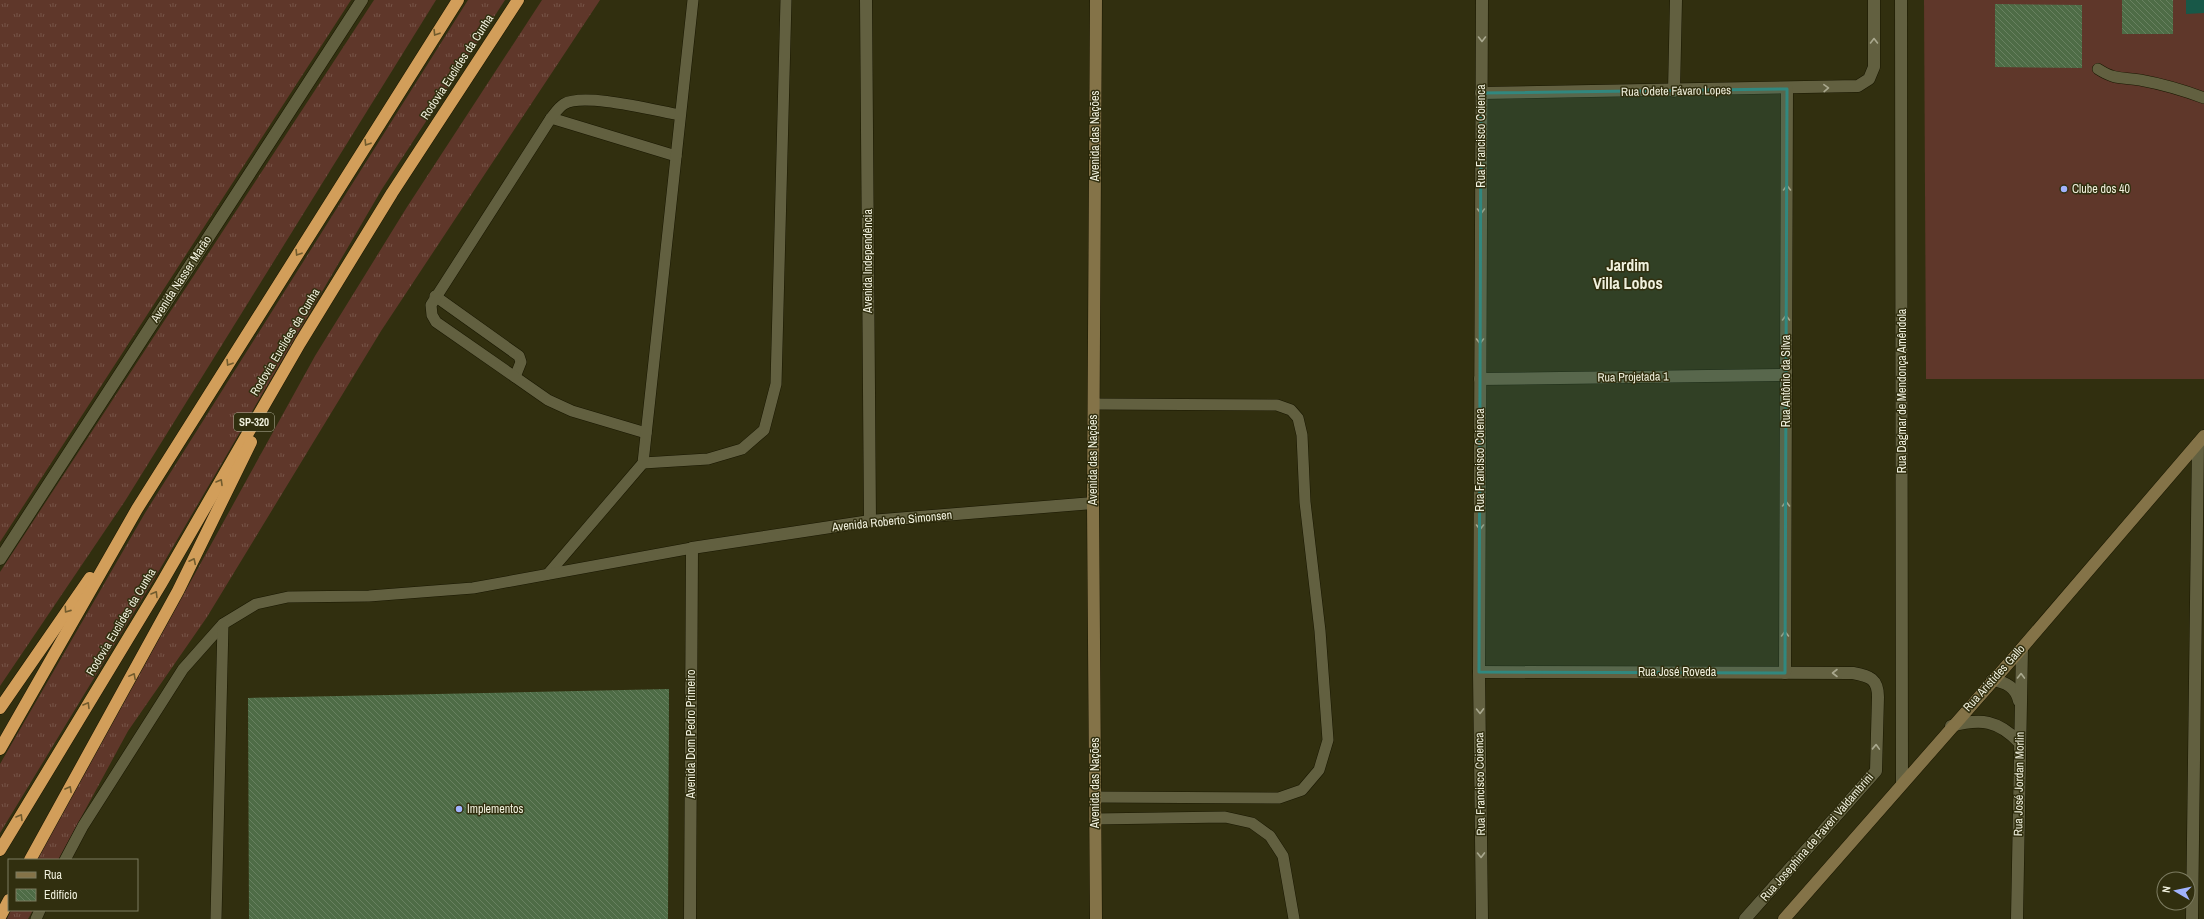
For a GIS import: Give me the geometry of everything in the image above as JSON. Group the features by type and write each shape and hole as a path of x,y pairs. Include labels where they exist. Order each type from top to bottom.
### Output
{"highway":[{"path":"0,708 137,509 458,0"},
{"name":"Rodovia Euclides da Cunha","path":"0,850 161,584 300,343 392,193 518,0"},
{"path":"31,859 178,591 300,343"},
{"path":"0,749 137,509"},
{"path":"0,917 8,902"}],"street":[{"name":"Avenida Nasser Marão","path":"0,559 362,0"},
{"name":"Avenida Independência","path":"866,0 870,522"},
{"name":"Avenida das Nações","path":"1096,0 1093,503 1096,919"},
{"name":"Rua Francisco Coienca","path":"1482,0 1479,672 1482,919"},
{"path":"1674,91 1676,0"},
{"name":"Rua Odete Fávaro Lopes","path":"1481,93 1787,89 1858,86 1869,79 1874,67 1874,0"},
{"name":"Rua Dagmar de Mendonça Amêndola","path":"1901,0 1902,783"},
{"name":"Rua Antônio da Silva","path":"1785,673 1787,89"},
{"name":"Rua Projetada 1","path":"1480,379 1786,375"},
{"path":"2192,919 2201,440"},
{"name":"Rua Aristides Gallo","path":"1784,919 1951,726 2022,648 2201,440"},
{"name":"Avenida Roberto Simonsen","path":"692,548 870,522 1093,503"},
{"name":"Avenida Dom Pedro Primeiro","path":"690,919 692,548"},
{"name":"Rua José Jordan Morlin","path":"2017,919 2022,648"},
{"name":"Rua José Roveda","path":"1479,672 1853,673 1864,675 1873,679"},
{"name":"Rua Josephina de Faveri Valdambrini","path":"1745,919 1876,771 1878,688 1873,679"},
{"path":"1992,680 2002,681 2011,686 2018,695 2020,704"},
{"path":"1951,726 1970,721 1989,722 2007,730 2020,743"}],"lane":[{"path":"548,574 643,463 693,0"},
{"path":"643,463 708,459 742,449 764,430 776,384 786,0"},
{"path":"2098,68 2111,77 2139,80 2180,89 2204,98"},
{"path":"646,433 572,411 548,400 436,322 432,315 431,305 435,296 551,118 563,104 579,99 680,115"},
{"path":"551,118 676,156"},
{"path":"435,296 519,356 521,362 515,377"},
{"path":"1094,404 1277,405 1291,410 1298,418 1302,435 1305,502 1320,631 1328,740 1319,770 1302,790 1279,798 1095,797"},
{"path":"66,859 83,826 183,669 223,624 256,604 288,597 369,596 473,588 692,548"},
{"path":"216,919 223,624"},
{"path":"1095,819 1225,817 1252,823 1270,836 1282,856 1294,919"}],"highlighted area":[{"path":"1787,89 1785,673 1479,672 1481,93"}],"green space":[{"path":"0,0 351,0 0,542"},
{"path":"374,0 436,0 125,501 0,686 0,572"},
{"path":"468,0 505,0 382,189 153,581 0,833 0,764 145,513"},
{"path":"542,0 600,0 381,331 207,617 128,731 59,859 38,859 315,356 407,207"},
{"name":"Clube dos 40","path":"1924,0 2204,0 2204,379 1926,379"},
{"path":"11,911 32,911 28,919 7,919"}],"water":[{"path":"2186,0 2204,0 2204,13 2186,14"}],"building":[{"path":"2122,0 2173,0 2173,34 2122,34"},
{"path":"1995,4 2082,5 2082,68 1995,67"},
{"name":"Implementos","path":"669,689 668,919 249,919 248,698"}],"place":[{"name":"Clube dos 40","path":"2064,189"},
{"name":"Implementos","path":"459,809"}],"district":[{"name":"Jardim Villa Lobos","path":"1628,274"}]}
